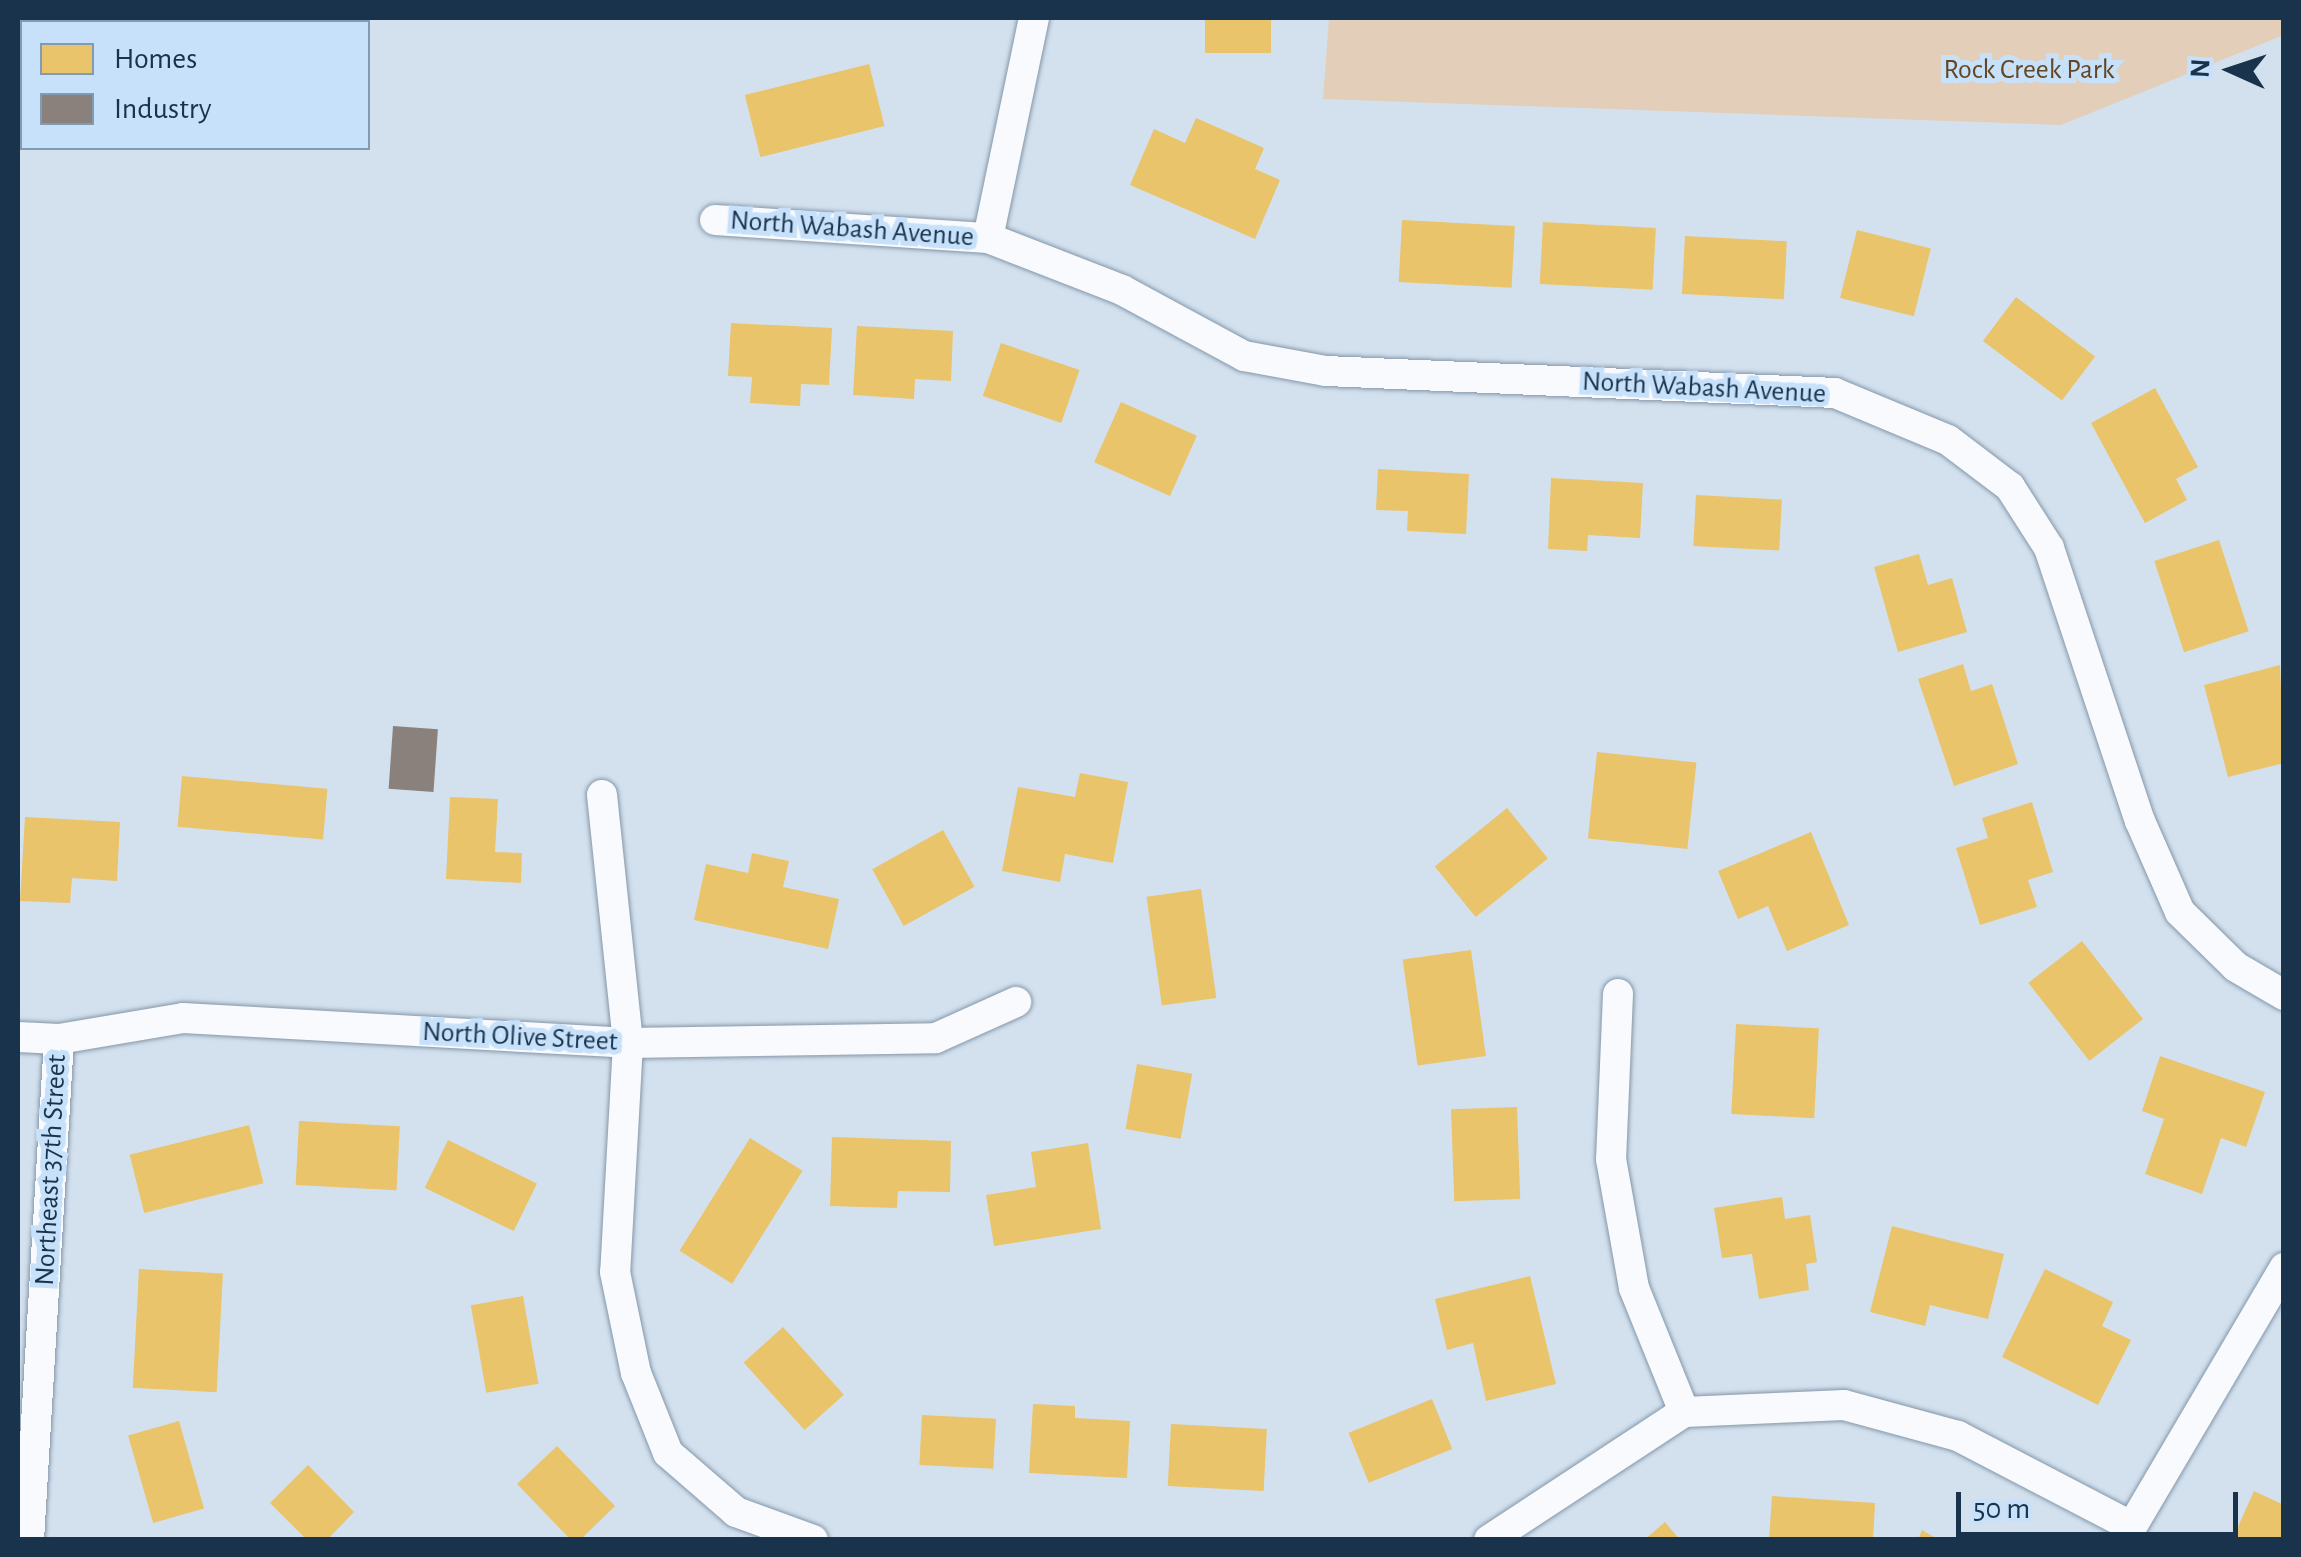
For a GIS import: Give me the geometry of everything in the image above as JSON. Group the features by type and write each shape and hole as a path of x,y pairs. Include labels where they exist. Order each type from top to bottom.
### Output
{"street":[{"name":"North Wabash Avenue","path":"988,238 1034,18"},
{"name":"North Wabash Avenue","path":"715,220 988,238 1122,290 1244,356 1326,370 1835,393 1948,440 2010,487 2050,548 2140,822 2180,912 2236,967 2284,995"},
{"path":"602,795 628,1042 615,1272 636,1373 668,1453 736,1512 813,1540"},
{"path":"1618,994 1611,1159 1634,1288 1684,1412"},
{"name":"North Olive Street","path":"18,1037 59,1039 183,1018 628,1042 936,1038 1016,1002"},
{"name":"Northeast 37th Street","path":"29,1540 59,1039"},
{"path":"1488,1540 1684,1412 1844,1405 1958,1436 2128,1533 2284,1268"}],"green space":[{"name":"Rock Creek Park","path":"1329,18 2283,18 2284,35 2061,125 1323,99"}],"building: Homes":[{"path":"1205,18 1271,18 1271,53 1205,53"},
{"path":"869,64 884,126 760,157 745,95"},
{"path":"1196,118 1264,148 1255,169 1280,180 1255,239 1130,185 1154,129 1185,143"},
{"path":"1402,220 1515,226 1512,288 1399,282"},
{"path":"1543,222 1656,228 1653,290 1540,284"},
{"path":"1857,230 1931,248 1914,316 1840,298"},
{"path":"1685,236 1787,241 1784,299 1682,294"},
{"path":"2016,297 2095,357 2062,401 1983,341"},
{"path":"731,323 832,328 829,385 801,384 800,406 750,403 752,377 728,376"},
{"path":"857,326 953,331 951,381 915,379 914,399 853,395"},
{"path":"1001,343 1079,370 1061,423 983,396"},
{"path":"2155,388 2198,467 2176,479 2187,500 2145,523 2091,423"},
{"path":"1121,402 1197,436 1170,496 1094,462"},
{"path":"1378,469 1469,474 1466,534 1407,531 1408,511 1376,510"},
{"path":"1551,478 1643,483 1640,538 1588,535 1587,551 1548,549"},
{"path":"1696,495 1782,500 1779,550 1693,546"},
{"path":"2219,540 2249,631 2184,652 2154,561"},
{"path":"1919,554 1928,585 1952,578 1967,632 1898,652 1874,567"},
{"path":"1963,664 1971,691 1992,684 2018,764 1954,786 1918,679"},
{"path":"2280,665 2284,763 2228,777 2204,685"},
{"path":"1597,752 1696,762 1687,849 1588,839"},
{"path":"1080,773 1128,782 1113,863 1065,854 1060,882 1002,871 1018,787 1075,797"},
{"path":"182,776 327,789 323,840 178,827"},
{"path":"450,797 498,799 495,852 522,853 521,883 446,879"},
{"path":"2032,802 2053,872 2028,880 2037,907 1980,925 1956,848 1988,838 1982,818"},
{"path":"1507,808 1548,859 1476,917 1435,867"},
{"path":"25,817 120,822 117,881 72,878 70,903 20,901"},
{"path":"943,830 975,887 904,926 872,869"},
{"path":"1811,832 1849,925 1787,951 1768,906 1738,919 1718,871"},
{"path":"752,853 789,861 783,887 839,899 828,949 694,920 706,864 748,873"},
{"path":"1201,889 1216,998 1162,1006 1147,897"},
{"path":"2082,941 2143,1019 2089,1061 2028,983"},
{"path":"1471,950 1486,1056 1418,1066 1403,960"},
{"path":"1736,1024 1819,1028 1814,1118 1731,1114"},
{"path":"2160,1056 2265,1092 2246,1147 2221,1138 2202,1194 2145,1174 2164,1119 2142,1111"},
{"path":"1137,1064 1192,1074 1181,1139 1126,1129"},
{"path":"1517,1107 1520,1199 1454,1201 1451,1109"},
{"path":"299,1121 400,1126 397,1190 296,1185"},
{"path":"249,1125 264,1183 144,1213 130,1155"},
{"path":"832,1137 951,1141 950,1192 898,1191 897,1208 830,1206"},
{"path":"750,1138 803,1171 732,1284 680,1251"},
{"path":"448,1140 537,1183 514,1231 425,1188"},
{"path":"1088,1143 1101,1229 994,1246 986,1195 1036,1187 1031,1152"},
{"path":"1782,1197 1785,1219 1810,1215 1817,1262 1806,1264 1809,1290 1759,1299 1752,1254 1722,1258 1714,1208"},
{"path":"1892,1226 2004,1254 1988,1319 1930,1305 1925,1326 1870,1312"},
{"path":"139,1269 223,1273 217,1392 133,1388"},
{"path":"2045,1269 2113,1302 2102,1326 2131,1340 2098,1405 2002,1357"},
{"path":"1530,1276 1556,1384 1486,1401 1473,1343 1447,1350 1435,1299"},
{"path":"523,1296 538,1384 486,1393 471,1305"},
{"path":"783,1327 844,1395 805,1430 744,1362"},
{"path":"1432,1399 1452,1449 1369,1483 1349,1433"},
{"path":"1033,1404 1075,1406 1075,1418 1130,1421 1127,1478 1029,1473"},
{"path":"922,1415 996,1419 993,1469 919,1465"},
{"path":"179,1421 204,1508 153,1523 128,1436"},
{"path":"1171,1424 1267,1429 1264,1491 1168,1486"},
{"path":"557,1446 615,1506 580,1540 571,1540 517,1484"},
{"path":"308,1465 354,1512 327,1540 307,1540 270,1503"},
{"path":"2254,1491 2284,1505 2284,1540 2232,1540"},
{"path":"1772,1496 1875,1503 1873,1540 1769,1540"},
{"path":"1665,1522 1680,1540 1644,1540"},
{"path":"1922,1530 1939,1540 1918,1540"}],"building: Industry":[{"path":"393,726 438,729 433,792 389,789"}]}
